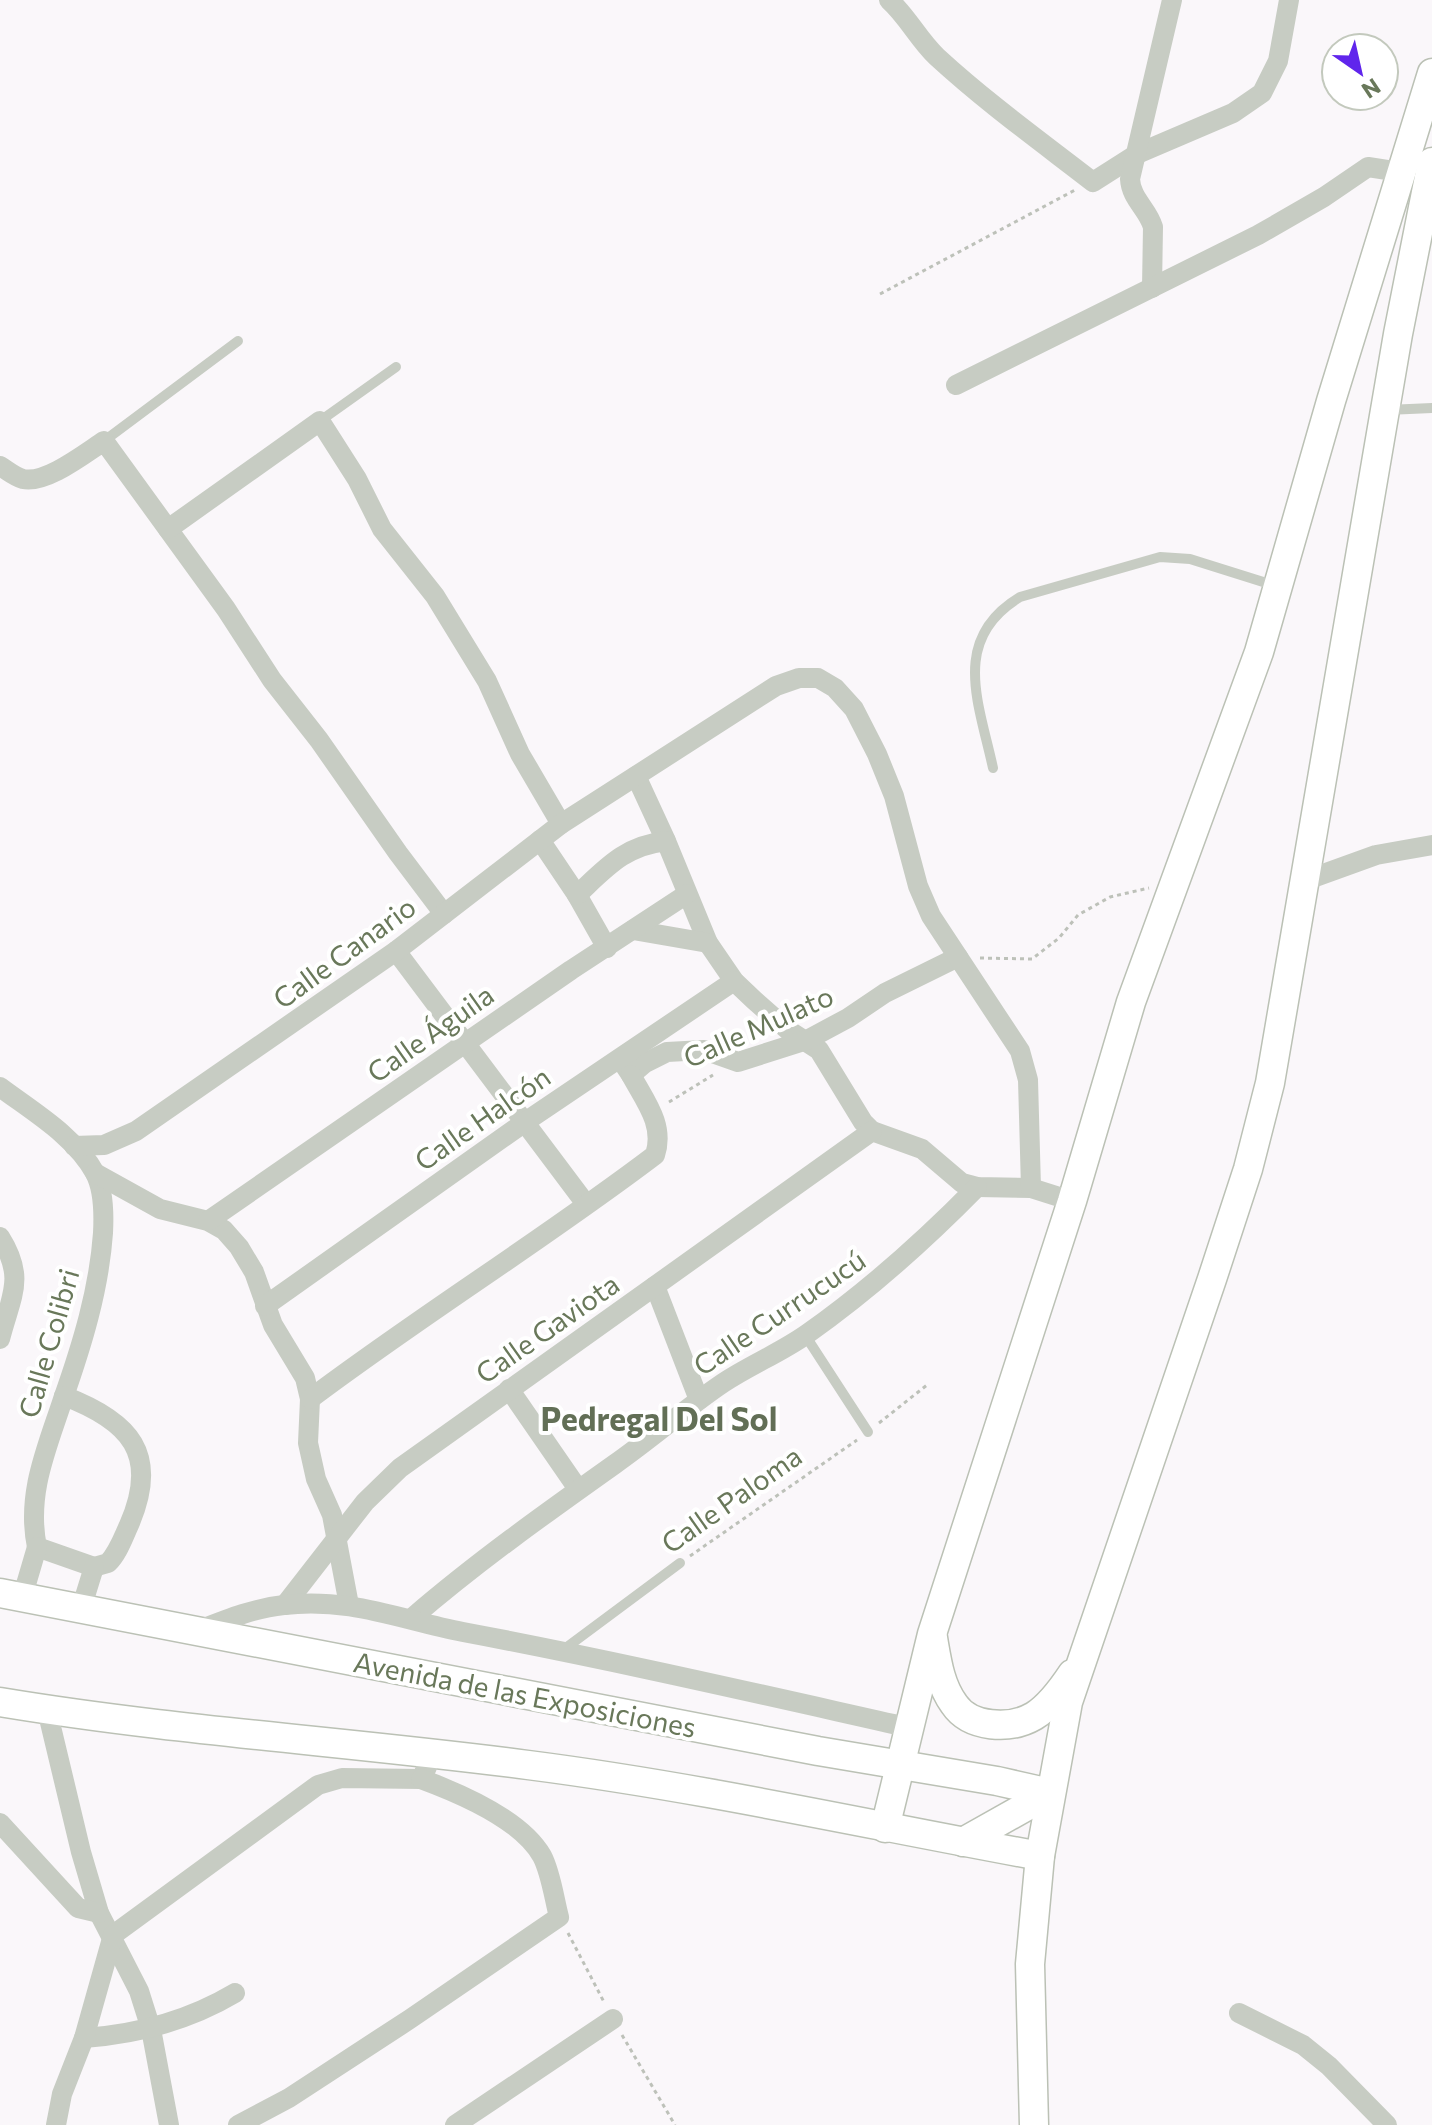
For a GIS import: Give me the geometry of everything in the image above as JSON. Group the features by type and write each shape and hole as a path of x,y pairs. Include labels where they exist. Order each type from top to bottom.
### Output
{"street":[{"path":"889,0 906,16 925,46 972,90 1093,182 1137,154 1233,113 1262,93 1278,61 1289,0"},
{"path":"1152,288 1153,227 1131,192 1130,179 1172,0"},
{"path":"885,1828 932,1634 1072,1201 1112,1058 1250,678 1432,73"},
{"path":"1034,2125 1030,1964 1040,1856 1059,1744 1079,1663 1212,1279 1267,1097 1385,410 1426,218 1432,162"},
{"path":"956,385 1258,235 1368,167 1400,172"},
{"path":"168,529 320,421 357,479 382,529 435,596 479,668 520,754 561,824"},
{"path":"0,466 21,479 35,480 104,441 272,680 444,914"},
{"name":"Calle Canario","path":"74,1146 104,1145 136,1131 396,951 561,824 776,686 799,678 818,678 835,688 854,709 894,796 918,886 931,916 958,957"},
{"path":"636,776 708,943 734,981 771,1017 819,1050 850,1104 872,1131 922,1149 962,1183 977,1187 1031,1188 1072,1201"},
{"path":"540,840 577,895 607,948"},
{"path":"577,895 620,855 635,847 666,841"},
{"path":"1304,881 1376,855 1432,845"},
{"name":"Calle Águila","path":"208,1221 571,970 687,894"},
{"path":"633,930 708,943"},
{"path":"396,951 586,1204"},
{"path":"958,957 1020,1051 1028,1080 1031,1188"},
{"name":"Calle Mulato","path":"738,1062 807,1040 885,993 958,957"},
{"name":"Calle Halcón","path":"265,1306 525,1122 625,1066 734,981"},
{"path":"310,1399 382,1345 655,1155 660,1141 657,1121 625,1066 645,1063 667,1052 704,1050 738,1062"},
{"name":"Calle Colibri","path":"0,1087 74,1146 95,1173 102,1208 101,1257 95,1293 37,1481 33,1525 37,1547 11,1595"},
{"name":"Calle Gaviota","path":"285,1605 365,1502 400,1468 872,1131"},
{"path":"95,1173 160,1209 208,1221 224,1230 254,1272 273,1325 305,1378 310,1399 308,1443 316,1479 332,1515 349,1605"},
{"name":"Calle Currucucú","path":"412,1618 465,1573 699,1400 805,1335 887,1273 977,1187"},
{"path":"0,1237 14,1263 15,1281 6,1292 0,1339"},
{"path":"655,1286 699,1400"},
{"path":"509,1389 578,1489"},
{"path":"37,1547 94,1567 101,1566 114,1557 136,1509 141,1490 142,1465 133,1444 117,1423 97,1409 64,1396"},
{"path":"81,1609 94,1567"},
{"name":"Avenida de las Exposiciones","path":"11,1595 1050,1793"},
{"path":"197,1631 236,1616 285,1605 349,1605 907,1727"},
{"path":"932,1634 945,1688 955,1706 968,1718 983,1723 1017,1723 1034,1716 1062,1688 1079,1663"},
{"path":"0,1702 426,1767 442,1787 525,1833 543,1857 559,1917 289,2098 238,2125"},
{"path":"47,1710 99,1913 113,1935 139,1991 151,2029 169,2125"},
{"path":"56,2125 62,2094 84,2038 113,1935 318,1785 342,1778 426,1767 529,1765 1040,1856"},
{"path":"963,1842 1050,1793"},
{"path":"0,1823 78,1908 99,1913"},
{"path":"84,2038 151,2029 188,2017 235,1993"},
{"path":"1239,2013 1303,2045 1329,2066 1387,2125"},
{"path":"455,2125 613,2019"}],"lane":[{"path":"104,441 238,341"},
{"path":"320,421 396,367"},
{"path":"1385,410 1432,408"},
{"path":"993,768 974,668 982,634 991,619 1005,606 1029,594 1160,557 1190,559 1278,586"},
{"path":"805,1335 868,1432"},
{"name":"Calle Paloma","path":"561,1651 680,1563"}],"path":[{"path":"880,294 1093,182"},
{"path":"958,957 1032,959 1059,938 1078,915 1110,897 1142,888 1173,888"},
{"name":"Calle Mulato","path":"657,1121 673,1097 738,1062"},
{"name":"Calle Paloma","path":"680,1563 868,1432 927,1385"}],"district":[{"name":"Pedregal Del Sol","path":"659,1418"}]}
